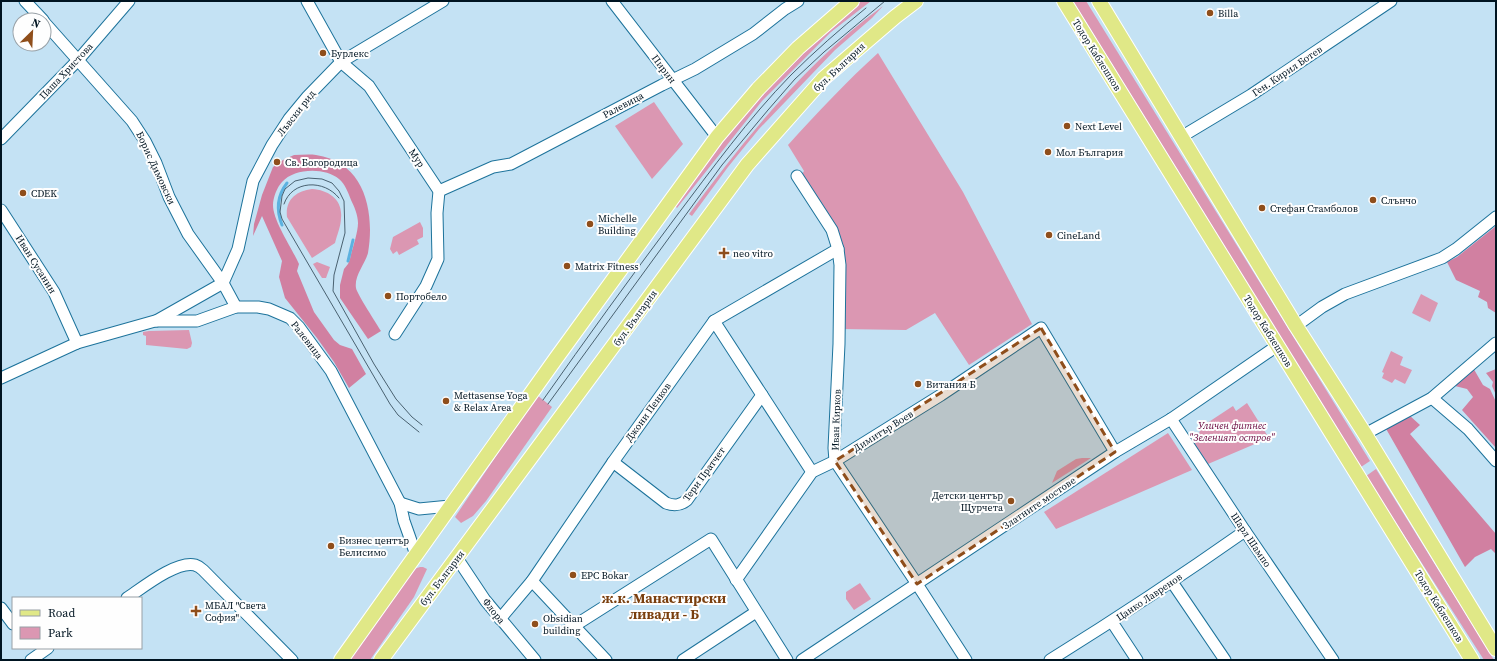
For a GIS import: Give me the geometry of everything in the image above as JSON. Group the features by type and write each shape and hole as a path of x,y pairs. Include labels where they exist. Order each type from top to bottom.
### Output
{"main road":[{"path":"341,660 557,357 717,137 758,89 798,48 852,1"},
{"name":"бул. България","path":"381,660 748,165 824,78 895,17 916,1"},
{"name":"Тодор Каблешков","path":"1064,1 1472,660"},
{"path":"1099,1 1296,326 1365,434 1496,649"}],"street":[{"name":"Борис Димовски","path":"25,1 35,12"},
{"name":"Паша Христова","path":"1,139 79,60 111,20 129,1"},
{"name":"Мур","path":"307,1 341,62 369,86 439,191"},
{"name":"Лъвски рид","path":"223,283 238,249 253,181 269,151 289,119 308,96 341,62 443,1"},
{"name":"Пирин","path":"612,1 717,137"},
{"name":"Ралевица","path":"439,191 493,167 511,164 695,69 753,34 785,9 798,1"},
{"name":"Ген. Кирил Ботев","path":"1181,137 1257,91 1391,1"},
{"name":"Борис Димовски","path":"52,31 132,121 145,141 156,163 169,197 188,234 223,283 236,307"},
{"name":"Иван Кирков","path":"797,176 832,230 838,249 840,265 839,336 834,448 835,461 966,660"},
{"path":"395,334 426,286 438,259 437,214 439,191"},
{"name":"Иван Сусанин","path":"1,210 54,292 77,343"},
{"path":"1296,326 1322,307 1345,294 1442,258 1496,218"},
{"name":"Джони Пенков","path":"500,620 532,581 613,462 714,321 838,249"},
{"path":"155,321 223,283"},
{"name":"Ралевица","path":"1,378 77,343 155,321 197,321 236,307 269,308 290,318 299,326 331,371 400,503 404,521 416,555"},
{"path":"714,321 812,472"},
{"name":"Димитър Воев","path":"736,580 812,472 835,461 941,395 1041,328 1115,452"},
{"path":"1365,434 1432,398 1496,343"},
{"name":"Златните мостове","path":"802,660 1115,452 1171,420 1277,346"},
{"name":"Тери Пратчет","path":"613,462 666,503 676,505 681,504 687,500 762,395"},
{"path":"1432,398 1468,429 1496,461"},
{"name":"Шарл Шампо","path":"1171,420 1333,660"},
{"path":"400,503 419,509 450,506"},
{"name":"Цанко Лавренов","path":"1053,659 1172,582 1245,531"},
{"path":"574,626 711,539 787,660"},
{"name":"Флора","path":"457,558 500,620 535,660"},
{"path":"129,597 170,571 182,566 194,565 203,570 292,660"},
{"path":"532,581 606,660"},
{"path":"1172,582 1226,660"},
{"path":"1,608 12,623"},
{"path":"683,660 756,612"},
{"path":"1112,622 1137,660"},
{"path":"35,656 46,649"}],"highlighted area":[{"path":"1041,328 1115,452 917,584 835,461"}],"green space":[{"path":"861,1 871,1 831,32 762,101 677,208 675,206 705,164 756,103 806,49"},
{"path":"1073,1 1086,1 1370,461 1361,467"},
{"path":"883,6 872,18 835,50 759,129 728,167 692,216 689,214 732,158 778,103 828,52"},
{"path":"878,53 963,192 1032,324 969,365 935,313 906,330 841,329 843,256 801,176 804,171 788,145 832,98"},
{"path":"654,102 683,144 652,179 615,126"},
{"path":"312,189 324,191 334,197 340,206 341,218 335,243 312,258 287,217 287,211 293,197 301,192"},
{"path":"420,222 423,228 423,237 417,240 419,244 399,255 397,251 393,254 390,249 393,237"},
{"path":"317,262 330,267 326,278 322,278 313,264"},
{"path":"1421,294 1438,303 1430,322 1412,313"},
{"path":"189,330 192,343 191,347 187,349 146,345 146,336 143,335 143,332 149,331"},
{"path":"1391,351 1403,357 1400,365 1412,370 1405,384 1395,379 1392,383 1382,378 1384,373 1382,372"},
{"path":"537,395 552,407 486,501 473,516 461,523 455,517"},
{"name":"Уличен фитнес \"Зеленият остров\"","path":"1247,403 1269,438 1208,464 1190,438 1200,432 1198,429 1233,406 1236,411"},
{"path":"1168,433 1192,470 1056,529 1044,512"},
{"path":"1091,458 1052,483 1057,471 1076,459"},
{"path":"1376,469 1494,660 1484,660 1366,476"},
{"path":"420,567 427,569 414,597 370,660 349,660 414,569"},
{"path":"860,583 871,599 854,610 846,599 846,592"}],"shaded area":[{"path":"294,155 316,155 333,160 346,168 356,178 363,191 368,206 370,237 368,253 358,275 356,288 381,331 368,339 340,298 340,285 344,269 350,259 358,227 355,208 343,183 333,175 326,172 310,171 294,174 287,177 280,184 273,202 276,219 299,264 297,271 314,312 334,340 340,345 352,349 366,374 349,388 334,362 317,338 285,298 279,277 282,261 262,216 253,236 254,224 262,195 273,167"},
{"path":"1496,226 1496,313 1488,308 1487,302 1478,297 1480,291 1456,280 1447,262 1457,257"},
{"path":"1472,366 1483,385 1490,389 1496,402 1496,448 1462,410 1473,397 1467,389 1455,386"},
{"path":"1496,369 1496,395 1492,386 1493,382 1486,373"},
{"path":"1409,415 1420,425 1410,434 1496,534 1496,554 1491,549 1475,557 1465,567 1385,427"}],"waterway":[{"path":"282,225 278,203 281,193 287,183"},
{"path":"348,261 353,240"}],"tram line":[{"path":"548,404 722,165 795,79 824,52 885,1"},
{"path":"543,400 658,241 745,127 800,66 866,8"},
{"path":"419,432 398,415 390,404 282,219 280,212 282,196 285,189 295,181 308,178 322,179 332,183 339,191 344,201 345,233 334,275 333,291 374,364 396,399 412,417 422,425"},
{"path":"284,204 288,196 294,190 309,185 317,185 325,188 333,192 339,198"}],"place":[{"name":"Billa","path":"1210,13"},
{"name":"Бурлекс","path":"323,53"},
{"name":"Next Level","path":"1067,126"},
{"name":"Мол България","path":"1048,152"},
{"name":"Св. Богородица","path":"277,162"},
{"name":"CDEK","path":"23,193"},
{"name":"Слънчо","path":"1373,200"},
{"name":"Стефан Стамболов","path":"1262,208"},
{"name":"Michelle Building","path":"590,224"},
{"name":"CineLand","path":"1049,235"},
{"name":"neo vitro","path":"724,253"},
{"name":"Matrix Fitness","path":"567,266"},
{"name":"Портобело","path":"388,296"},
{"name":"Витания Б","path":"918,384"},
{"name":"Mettasense Yoga & Relax Area","path":"446,401"},
{"name":"Детски център Щурчета","path":"1011,501"},
{"name":"Бизнес център Белисимо","path":"331,546"},
{"name":"EPC Bokar","path":"573,575"},
{"name":"МБАЛ \"Света София\"","path":"196,611"},
{"name":"Obsidian building","path":"535,624"}],"district":[{"name":"ж.к. Манастирски ливади - Б","path":"664,606"}]}
